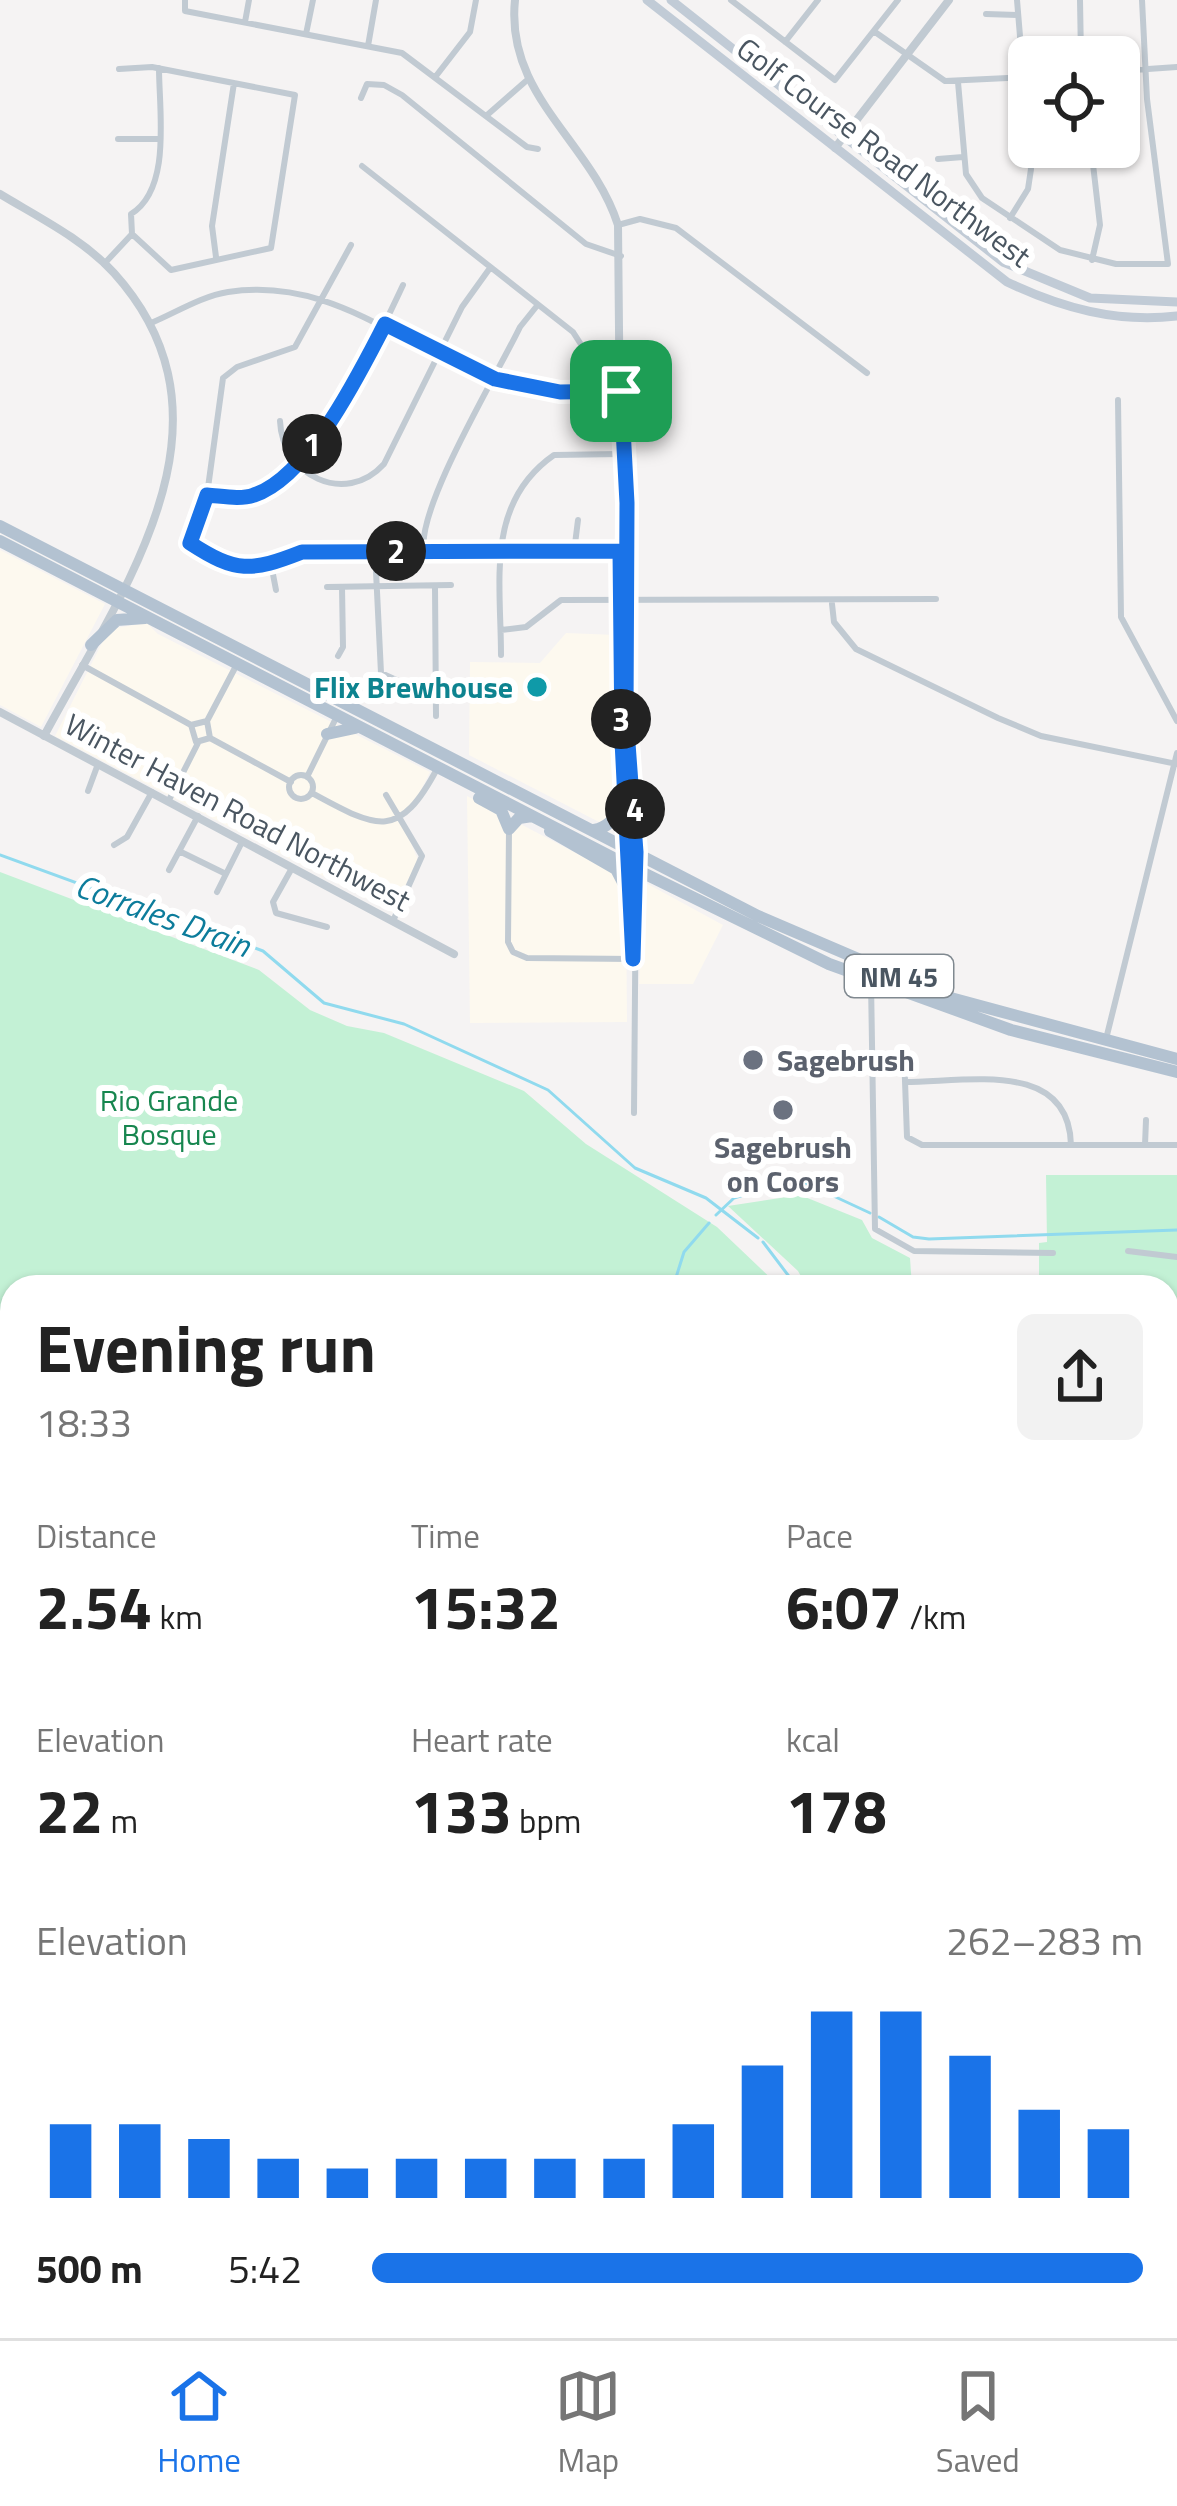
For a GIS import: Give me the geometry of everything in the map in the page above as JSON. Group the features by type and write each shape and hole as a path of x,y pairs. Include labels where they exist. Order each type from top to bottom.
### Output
{"main road":[{"name":"Golf Course Road Northwest","path":"647,0 1007,282 1076,309 1114,316 1177,316"},
{"name":"Golf Course Road Northwest","path":"671,0 1032,278 1090,298 1177,302"},
{"name":"NM 45","path":"0,526 151,619 337,716 594,830 758,916 947,997 1177,1059"},
{"name":"NM 45","path":"0,541 445,765 633,868 871,982 1011,1030 1177,1072"},
{"path":"92,645 117,620 151,619"},
{"path":"337,716 355,715 445,765 501,810 509,829 519,818 534,817 555,836 616,869 629,894"},
{"path":"327,734 361,728"},
{"path":"594,830 609,826 618,817 622,741"}],"street":[{"path":"184,0 184,11 410,56 486,116 538,149"},
{"path":"245,22 249,0"},
{"path":"306,34 313,0"},
{"path":"368,46 376,0"},
{"path":"436,76 470,32 476,0"},
{"path":"515,0 515,42 526,81 607,195 618,225 622,741 633,850"},
{"path":"785,43 818,0"},
{"path":"734,1 835,80 898,0"},
{"path":"835,148 949,0"},
{"path":"1018,0 1019,36"},
{"path":"1080,0 1081,36"},
{"path":"958,82 963,157 976,193 1060,250 1092,260 1168,264 1144,69 1142,0"},
{"path":"986,14 1017,15"},
{"path":"875,32 928,74 958,82 1008,79"},
{"path":"1140,69 1177,67"},
{"path":"118,69 159,68 295,95 272,248 171,270 132,234 131,214 145,206 155,179 159,68"},
{"path":"486,116 526,81"},
{"path":"216,257 214,212 235,83"},
{"path":"361,98 367,84 402,95 586,244 621,256"},
{"path":"118,139 159,139"},
{"path":"938,159 963,157"},
{"path":"362,166 573,332 582,346 583,390"},
{"path":"1009,219 1030,180 1029,168"},
{"path":"1092,260 1100,224 1093,168"},
{"path":"0,194 104,264 151,322 176,406 173,447 157,521 44,736"},
{"path":"618,225 640,219 676,228 867,373"},
{"path":"104,264 132,234"},
{"path":"351,245 295,347 237,368 223,378 207,495 190,543 227,567 272,563 302,552 623,551"},
{"path":"280,421 281,445 294,462 338,487 364,483 384,464 462,307 490,268"},
{"path":"207,495 248,498 265,491 338,416 404,285"},
{"path":"151,322 224,292 283,289 324,298 495,379 544,390 621,391"},
{"path":"424,551 422,538 436,495 537,306"},
{"path":"1118,400 1120,617 1177,721"},
{"path":"536,451 540,464"},
{"path":"501,656 500,529 520,485 554,455 620,454"},
{"path":"574,552 578,520"},
{"path":"375,551 381,673 436,698"},
{"path":"272,563 276,590"},
{"path":"327,586 452,585"},
{"path":"338,656 343,647 342,586"},
{"path":"435,587 436,716"},
{"path":"501,630 526,627 561,600 832,604 935,599"},
{"path":"623,600 633,850 634,1113"},
{"path":"832,604 834,622 856,649 998,718 1041,736 1176,764"},
{"path":"210,738 207,722 236,664"},
{"path":"82,665 191,725 207,722"},
{"name":"Winter Haven Road Northwest","path":"0,712 454,954"},
{"path":"312,793 307,776 337,716"},
{"path":"191,725 190,736 198,743"},
{"path":"169,800 198,743 210,738"},
{"path":"210,738 291,782 307,776"},
{"path":"1106,1040 1177,753"},
{"path":"88,790 98,764"},
{"path":"291,782 294,797 312,793 364,822 403,818 445,765"},
{"path":"114,845 127,836 152,792"},
{"path":"386,795 420,849 422,864 393,922"},
{"path":"169,869 198,816"},
{"path":"509,829 508,942 513,952 527,958 633,959"},
{"path":"217,892 243,841"},
{"path":"179,851 226,874"},
{"path":"293,867 273,902 276,913 327,927"},
{"path":"633,868 629,894 633,959"},
{"path":"871,982 871,1219 879,1234 914,1251 1053,1252"},
{"path":"904,1053 908,1137 922,1145 1177,1145"},
{"path":"904,1082 1024,1082 1048,1091 1070,1118 1071,1145"},
{"path":"1145,1145 1146,1120"},
{"path":"1128,1251 1177,1257"}],"shaded area":[{"path":"0,550 105,604 41,727 0,705"},
{"path":"147,623 158,634 430,772 415,802 399,814 418,860 392,912 55,736 109,629"},
{"path":"566,633 616,635 615,813 599,822 469,755 470,662 540,663"},
{"path":"467,796 612,872 626,896 627,1022 470,1023"},
{"path":"644,882 723,925 693,984 639,984"}],"green space":[{"name":"Rio Grande Bosque","path":"0,872 259,970 310,1010 347,1026 384,1033 524,1091 586,1144 717,1227 767,1275 0,1275"},
{"path":"1046,1175 1177,1175 1177,1275 1039,1275 1039,1243 1047,1242"},
{"path":"800,1195 862,1220 872,1238 910,1258 911,1275 800,1275 728,1206"}],"waterway":[{"name":"Corrales Drain","path":"0,855 263,951 324,1003 404,1024 548,1090 635,1168 706,1198 758,1238"},
{"path":"716,1215 734,1198 797,1179 870,1213"},
{"path":"879,1217 913,1237 929,1239 1177,1230"},
{"path":"677,1275 684,1252 709,1223"},
{"path":"763,1242 788,1275"}],"place":[{"name":"Flix Brewhouse","path":"537,687"},
{"name":"Sagebrush","path":"753,1060"},
{"name":"Sagebrush on Coors","path":"783,1110"}],"route":[{"path":"385,324 495,379 560,392 621,391 620,454 627,503 626,716 636,852 633,959 622,741 620,551 302,552 264,566 227,567 190,543 207,495 248,498 265,491 338,416 385,324"}]}
